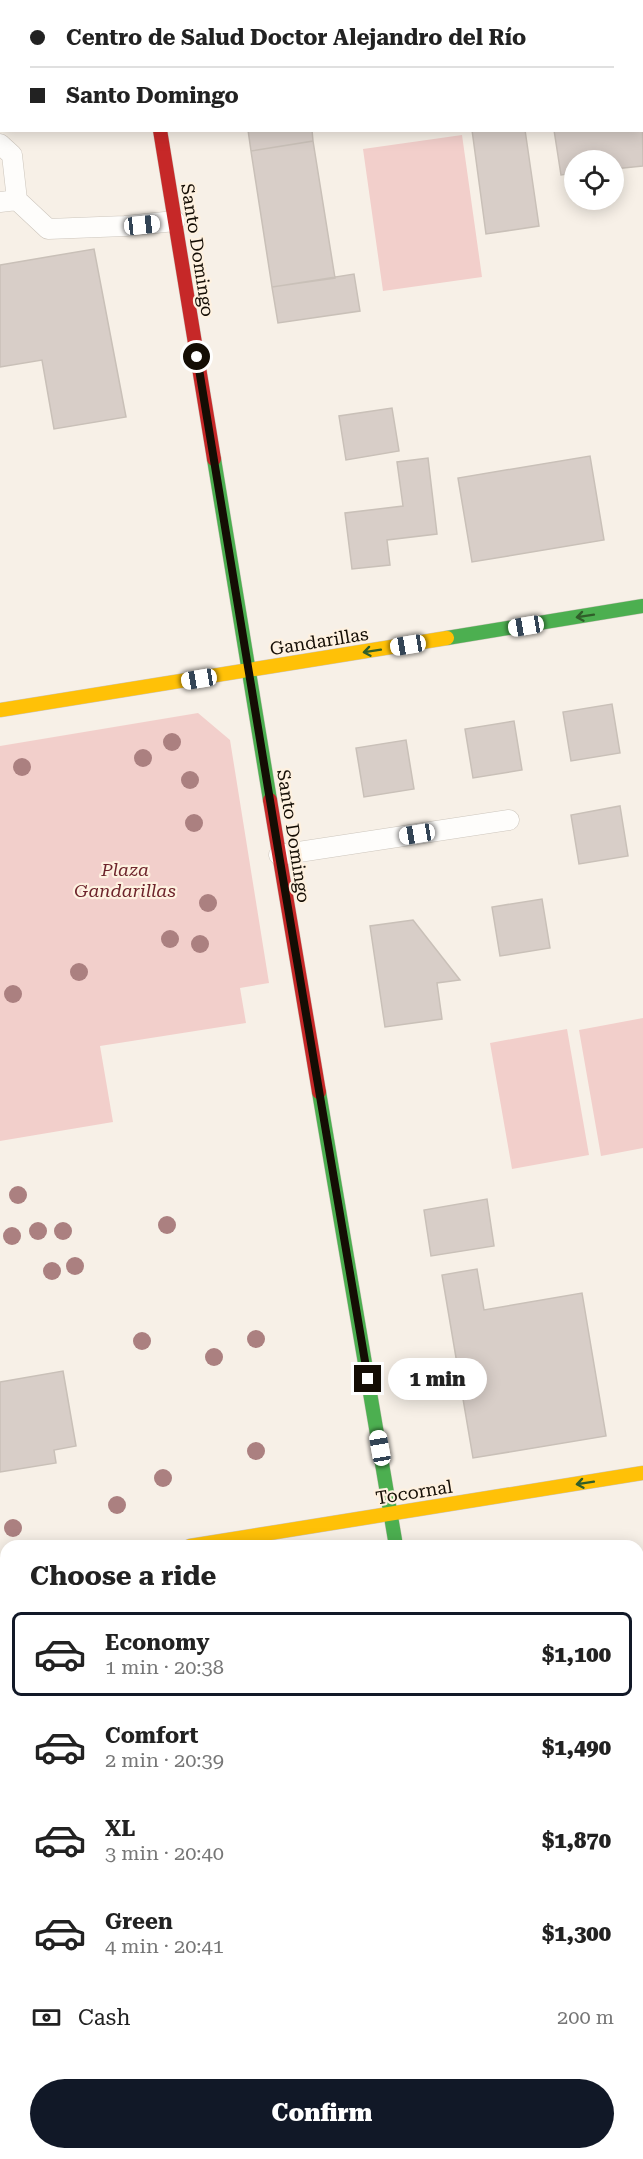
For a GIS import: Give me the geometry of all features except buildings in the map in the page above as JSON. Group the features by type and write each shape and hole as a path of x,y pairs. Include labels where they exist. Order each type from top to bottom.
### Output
{"street":[{"name":"Santo Domingo","path":"160,132 279,855 395,1540"},
{"name":"Gandarillas","path":"0,710 643,606"},
{"name":"Tocornal","path":"228,1540 643,1473"}],"lane":[{"path":"0,144 12,155 8,201 48,228 125,226 175,221"},
{"path":"279,855 509,820"}],"green space":[{"path":"462,135 482,277 383,291 363,149"},
{"name":"Plaza Gandarillas","path":"198,713 230,740 269,983 240,988 246,1023 100,1046 113,1122 0,1141 0,746"},
{"path":"643,1018 643,1148 601,1156 579,1030"},
{"path":"567,1029 589,1155 512,1169 490,1043"}],"traffic: fast":[{"path":"214,459 270,800"},
{"path":"447,638 643,606"},
{"path":"319,1092 395,1540"}],"traffic: slow":[{"path":"0,710 447,638"},
{"path":"227,1540 643,1473"}],"traffic: jam":[{"path":"160,132 214,459"},
{"path":"270,800 319,1092"}],"route":[{"path":"197,357 368,1379"}]}
